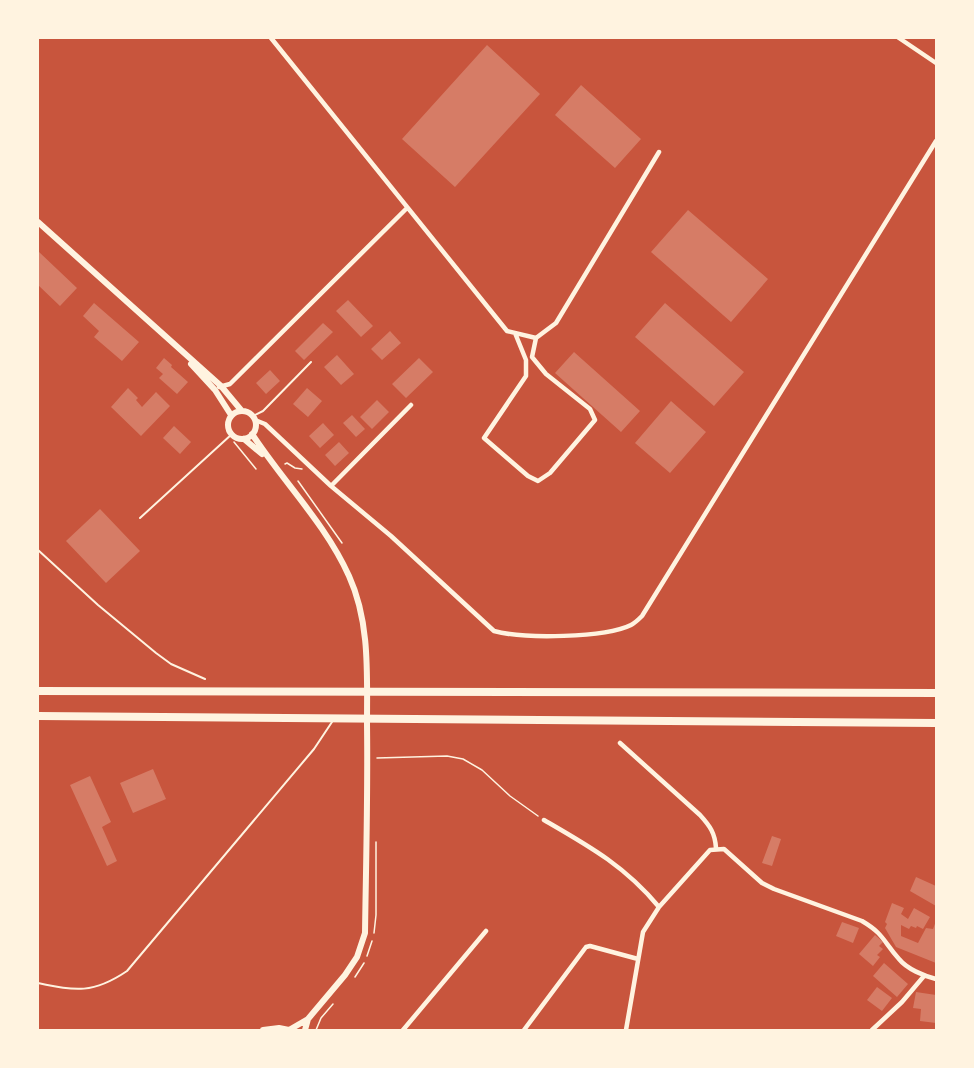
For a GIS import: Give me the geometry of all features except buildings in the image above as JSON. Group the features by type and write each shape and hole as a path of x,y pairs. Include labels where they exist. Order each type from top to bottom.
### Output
{"highway":[{"path":"38,692 936,693"},
{"path":"38,716 936,723"}],"street":[{"path":"271,38 507,331 536,338"},
{"path":"899,38 936,63"},
{"path":"38,222 164,335 241,410 265,424 494,631 508,635 530,636 602,633 632,625 642,616 936,141"},
{"path":"514,333 526,360 526,376 484,438 528,476 538,480 550,473 595,420 590,409 546,374 532,357 536,338 556,323 659,152"},
{"path":"218,388 230,384 407,208"},
{"path":"218,388 231,416"},
{"path":"331,486 411,405"},
{"path":"241,410 231,416 228,423 230,435 244,439 269,461"},
{"path":"244,439 256,428 254,418"},
{"path":"252,434 269,461 302,500 328,537 350,578 364,623 367,662 365,933 357,957 308,1019 289,1030 279,1028 263,1030"},
{"path":"620,743 711,827 715,835 716,848"},
{"path":"544,820 596,850 633,877 659,907"},
{"path":"626,1030 643,932 659,907 710,850 716,848 724,849 732,854 762,883 774,890 862,921 881,934 900,961 924,976 936,979"},
{"path":"404,1030 486,930"},
{"path":"524,1030 585,947 590,946 638,959"},
{"path":"872,1030 902,1002 924,976"},
{"path":"305,1030 308,1019"}],"lane":[{"path":"254,418 311,362"},
{"path":"140,518 230,435"},
{"path":"38,550 98,605 171,664 205,679"},
{"path":"38,983 70,990 86,990 127,971 314,749 335,718"}],"path":[{"path":"230,435 256,469"},
{"path":"280,459 284,465 287,463 300,469 309,466"},
{"path":"376,758 447,756 463,759 482,770 510,796 544,820"}]}
